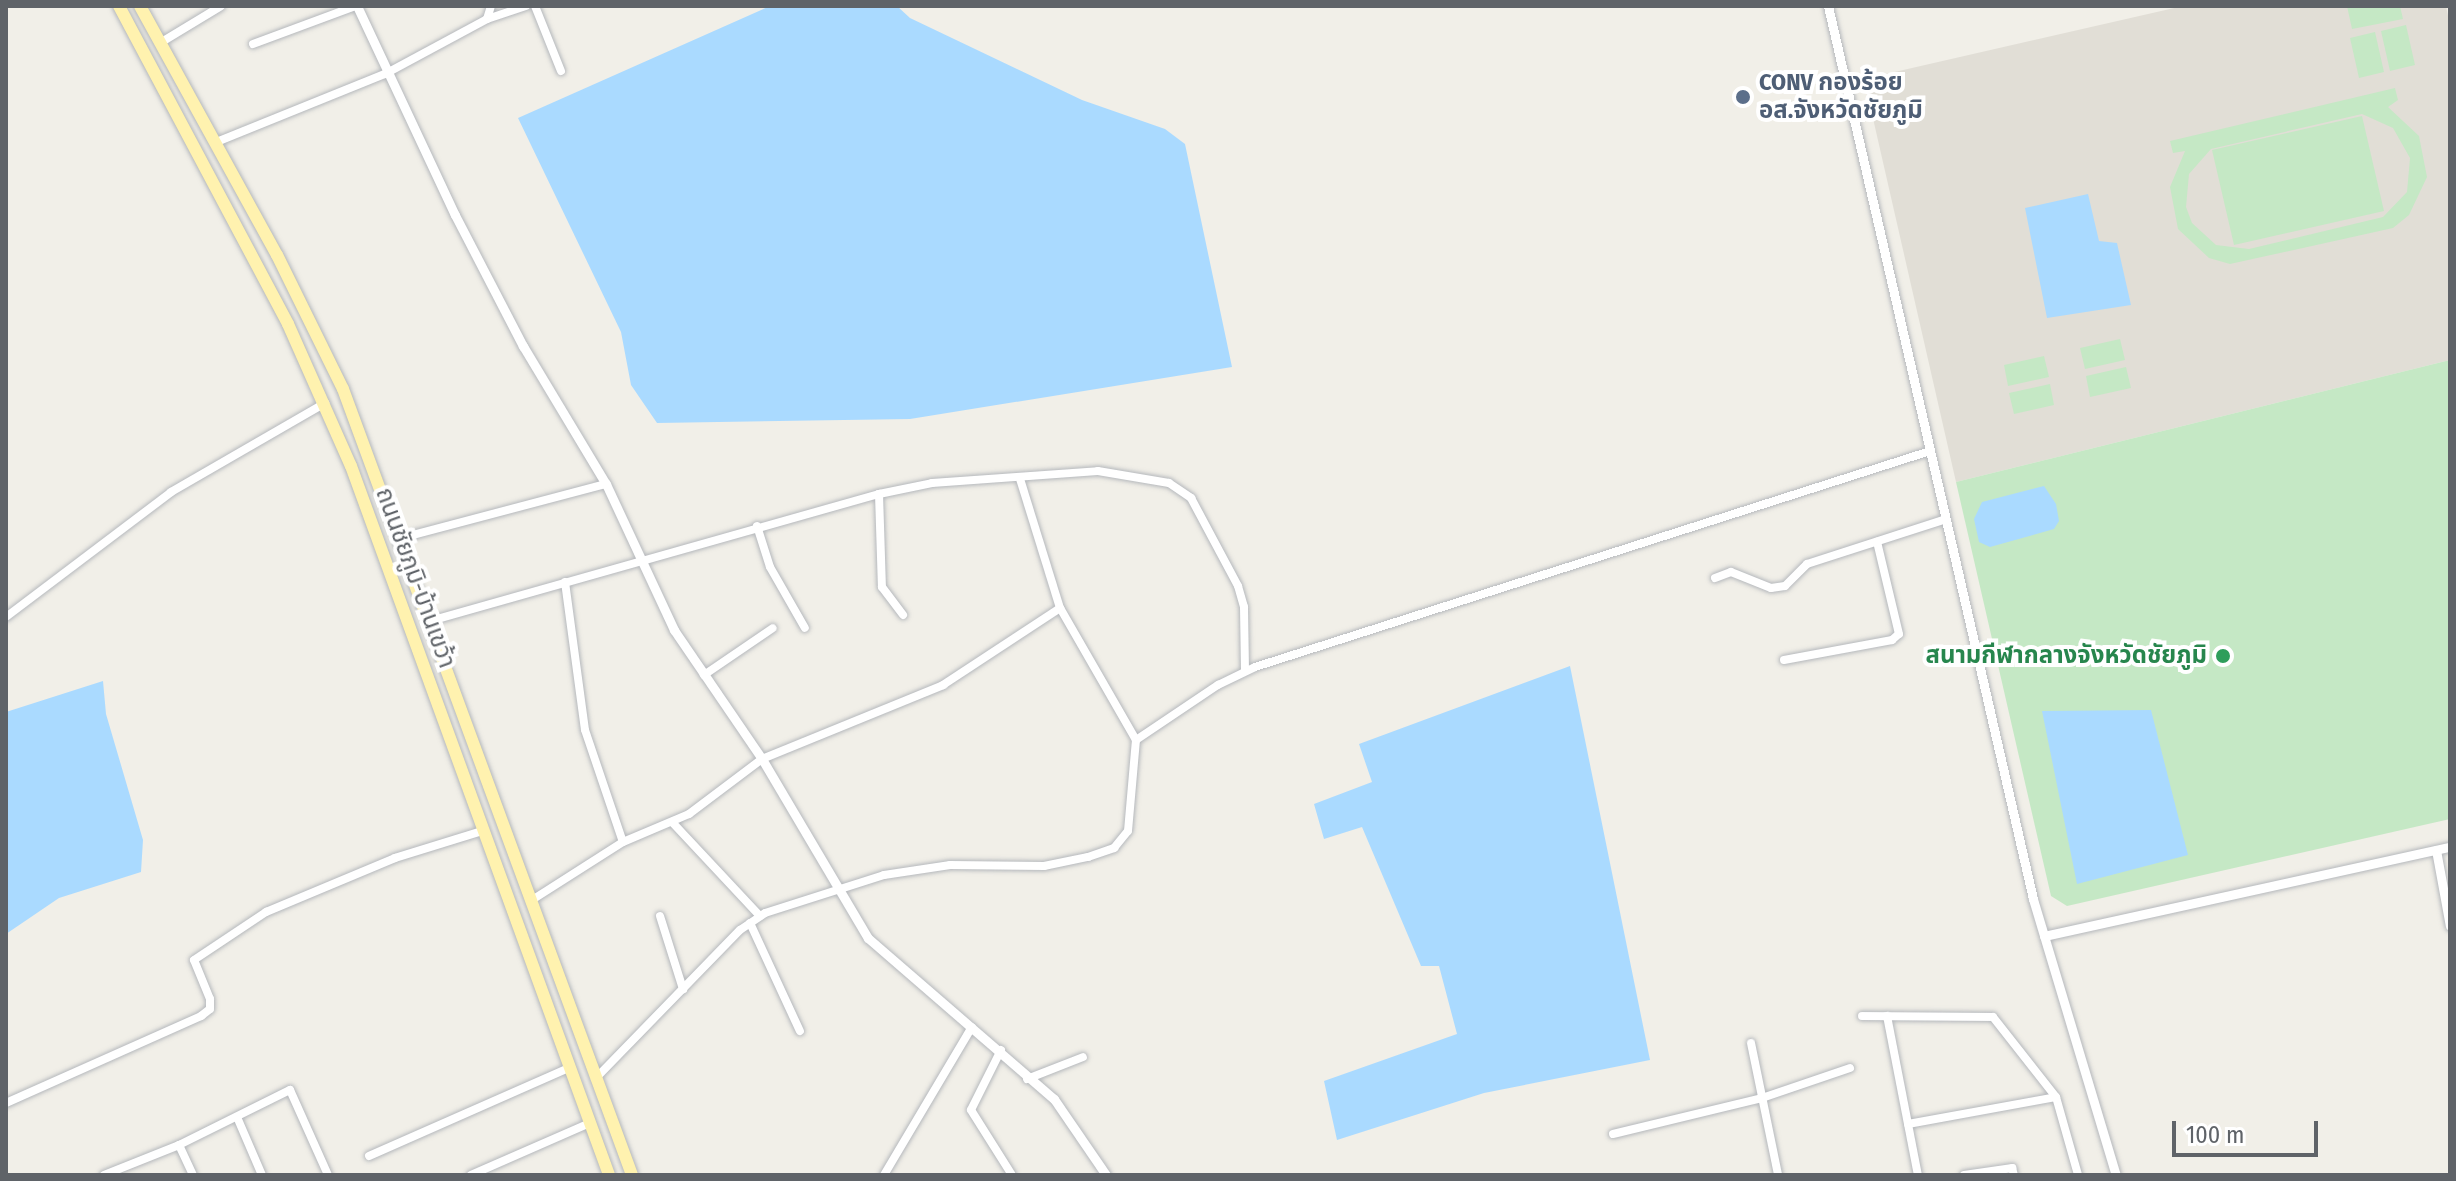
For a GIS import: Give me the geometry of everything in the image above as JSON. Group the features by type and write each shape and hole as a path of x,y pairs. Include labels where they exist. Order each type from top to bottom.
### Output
{"main road":[{"name":"ถนนชัยภูมิ-บ้านเขว้า","path":"119,6 325,403 609,1175"},
{"name":"ถนนชัยภูมิ-บ้านเขว้า","path":"140,6 311,319 401,538 632,1175"},
{"path":"431,685 450,675"}],"street":[{"path":"160,43 221,6"},
{"path":"253,44 356,6 385,74 523,346 606,484 674,630 762,759 841,886 868,938 888,960 1001,1050 1026,1079 1071,1120 1106,1175"},
{"path":"487,19 491,6"},
{"path":"214,143 385,74 487,19 526,6"},
{"path":"535,6 561,71"},
{"path":"1828,6 2044,936 2116,1175"},
{"path":"6,617 171,492 325,403"},
{"path":"1136,740 1245,671 1930,451"},
{"path":"430,621 639,558 879,494 932,483 1098,471 1169,483 1191,498 1241,596 1245,671"},
{"path":"595,1079 760,916 841,886 950,865 1044,866 1114,848 1128,831 1136,740 1060,608 1020,479"},
{"path":"401,538 606,484"},
{"path":"879,494 882,587 903,615"},
{"path":"1715,578 1731,572 1771,588 1785,586 1807,564 1946,519"},
{"path":"757,526 770,567 805,628"},
{"path":"1784,660 1892,640 1899,634 1877,542"},
{"path":"565,582 585,730 623,842"},
{"path":"532,900 623,842 672,822 762,759 943,685 1060,608"},
{"path":"704,675 773,628"},
{"path":"672,822 760,916"},
{"path":"6,1103 201,1016 210,1009 210,999 194,960 266,912 395,858 482,831"},
{"path":"2044,936 2450,848"},
{"path":"2436,850 2450,926"},
{"path":"660,916 683,989"},
{"path":"750,923 800,1031"},
{"path":"1862,1016 1993,1017 2056,1097 2078,1175"},
{"path":"1887,1016 1918,1175"},
{"path":"884,1175 972,1027"},
{"path":"1751,1043 1778,1175"},
{"path":"1001,1050 971,1110 1012,1175"},
{"path":"1026,1079 1083,1057"},
{"path":"369,1156 571,1067"},
{"path":"1613,1134 1762,1098 1850,1068"},
{"path":"104,1175 124,1173 290,1090 328,1175"},
{"path":"1908,1124 2056,1097"},
{"path":"237,1117 262,1175"},
{"path":"471,1175 590,1123"},
{"path":"179,1145 193,1175"},
{"path":"1964,1175 2012,1168 2014,1175"}],"shaded area":[{"path":"2183,6 2446,6 2450,25 2450,360 1956,482 1864,79"}],"green space":[{"path":"2347,6 2400,6 2403,19 2352,29"},
{"path":"2406,25 2415,65 2390,71 2381,31"},
{"path":"2375,32 2384,72 2359,78 2350,38"},
{"path":"2395,88 2398,100 2388,107 2419,136 2427,177 2409,215 2393,228 2230,264 2209,258 2178,229 2170,187 2185,151 2173,153 2170,141","holes":["2362,114 2393,128 2410,158 2407,192 2383,217 2249,249 2216,245 2192,223 2186,207 2189,174 2211,149"]},
{"path":"2362,116 2384,211 2234,245 2212,150"},
{"path":"2120,339 2125,360 2085,369 2080,348"},
{"path":"2044,356 2049,377 2008,386 2004,365"},
{"name":"สนามกีฬากลางจังหวัดชัยภูมิ","path":"2450,360 2450,819 2067,906 2051,896 1956,482"},
{"path":"2126,367 2131,388 2090,397 2086,376"},
{"path":"2050,384 2054,405 2014,414 2009,393"}],"water":[{"path":"770,6 897,6 910,18 1082,100 1165,129 1185,144 1232,367 910,419 657,423 631,385 621,332 518,118"},
{"path":"2088,194 2099,241 2117,243 2131,305 2047,318 2025,208"},
{"path":"2044,486 2056,504 2059,521 2054,529 1990,547 1979,542 1974,519 1982,502"},
{"path":"1570,666 1650,1060 1484,1093 1337,1140 1324,1081 1457,1034 1439,966 1421,966 1362,827 1324,839 1314,804 1372,782 1359,744"},
{"path":"103,681 106,714 143,840 141,872 59,898 6,934 6,712"},
{"path":"2151,710 2188,855 2077,884 2042,711"}],"place":[{"name":"CONV กองร้อย อส.จังหวัดชัยภูมิ","path":"1743,97"},
{"name":"สนามกีฬากลางจังหวัดชัยภูมิ","path":"2223,656"}]}
